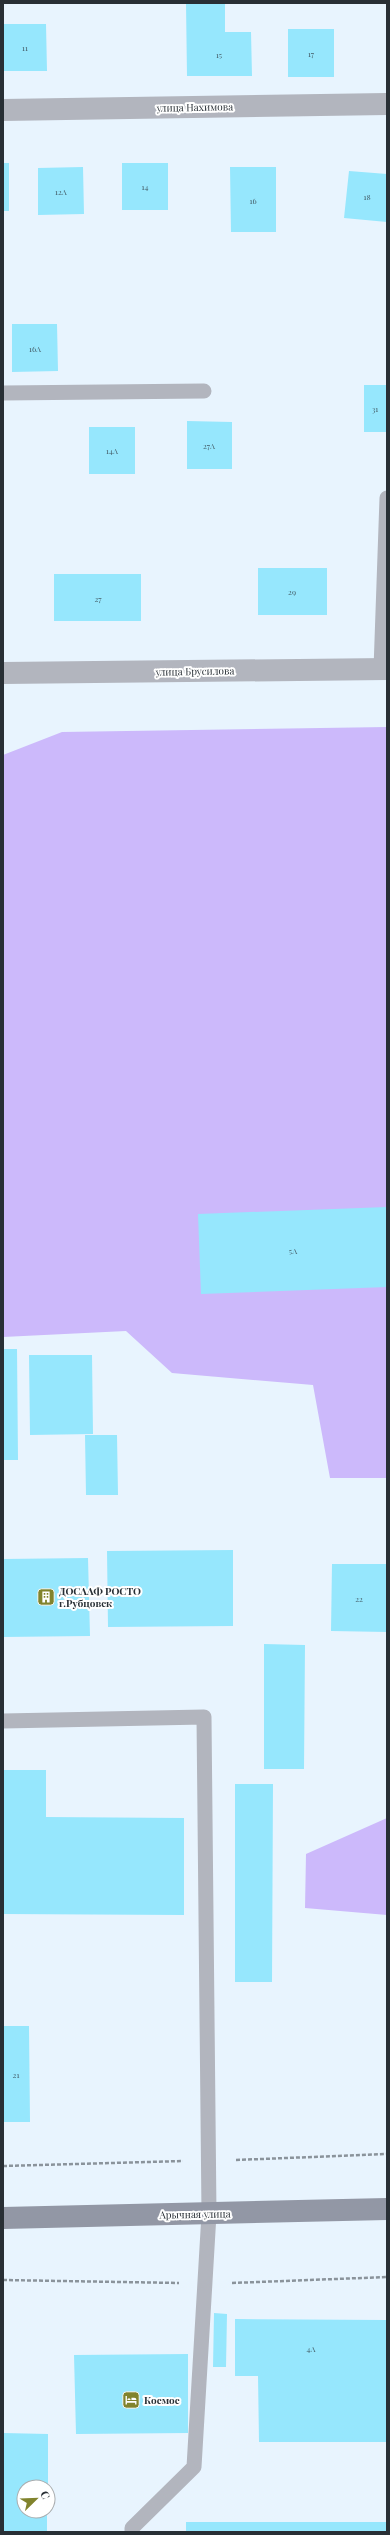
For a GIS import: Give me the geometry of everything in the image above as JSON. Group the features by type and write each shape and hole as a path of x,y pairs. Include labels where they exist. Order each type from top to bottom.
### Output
{"main road":[{"name":"Арычная улица","path":"3,2218 387,2209"}],"street":[{"name":"улица Нахимова","path":"3,110 387,104"},
{"name":"улица Брусилова","path":"3,673 384,669"}],"lane":[{"path":"3,394 204,391"},
{"path":"384,669 386,498"},
{"path":"3,1721 204,1717 209,2214 194,2467 132,2528 132,2532"}],"path":[{"path":"3,2280 205,2284 387,2278"}],"shaded area":[{"path":"387,727 387,1478 330,1478 313,1385 172,1373 126,1331 3,1337 3,755 62,732"},
{"path":"387,1818 387,1915 305,1908 306,1854"}],"building":[{"path":"186,3 225,3 225,32 251,32 252,76 187,76"},
{"path":"3,24 46,24 47,71 3,71"},
{"path":"288,29 334,29 334,77 288,77"},
{"path":"3,163 9,163 9,211 3,211"},
{"path":"122,163 168,163 168,210 122,210"},
{"path":"83,167 84,214 38,215 38,168"},
{"path":"230,167 276,167 276,232 231,232"},
{"path":"349,171 387,174 387,222 344,218"},
{"path":"12,324 57,324 58,371 12,372"},
{"path":"364,385 387,385 387,432 364,432"},
{"path":"187,421 232,422 232,469 187,469"},
{"path":"89,427 135,427 135,474 89,474"},
{"path":"258,568 327,568 327,615 258,615"},
{"path":"54,574 141,574 141,621 54,621"},
{"path":"387,1207 387,1287 201,1294 198,1214"},
{"path":"3,1349 17,1349 18,1460 3,1460"},
{"path":"29,1355 92,1355 93,1434 30,1435"},
{"path":"85,1435 117,1435 118,1495 86,1495"},
{"path":"233,1550 233,1626 108,1627 107,1551"},
{"name":"ДОСААФ РОСТО г.Рубцовск","path":"88,1558 90,1636 3,1637 3,1559"},
{"path":"332,1564 387,1564 387,1632 331,1631"},
{"path":"264,1644 305,1645 304,1769 264,1769"},
{"path":"3,1770 46,1770 46,1817 184,1818 184,1915 3,1914"},
{"path":"235,1784 273,1784 272,1982 235,1982"},
{"path":"3,2026 29,2026 30,2122 3,2122"},
{"path":"214,2313 227,2314 226,2367 213,2367"},
{"path":"235,2319 387,2320 387,2442 259,2442 258,2376 235,2376"},
{"name":"Космос","path":"188,2354 188,2433 76,2434 74,2355"},
{"path":"3,2433 48,2434 48,2479 16,2479 16,2519 47,2519 47,2532 3,2532"},
{"path":"186,2522 387,2522 387,2532 186,2532"}],"place":[{"name":"ДОСААФ РОСТО г.Рубцовск","path":"46,1597"},
{"name":"Космос","path":"131,2400"}]}
